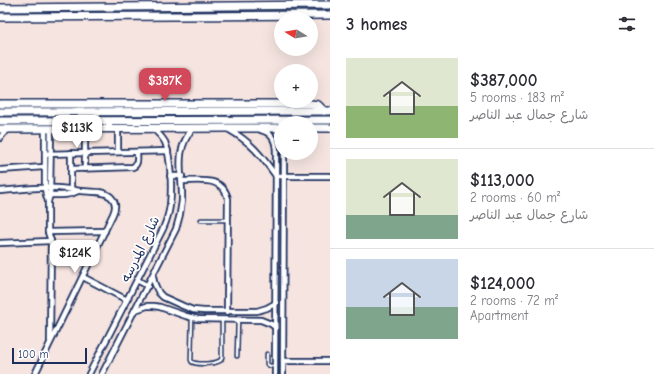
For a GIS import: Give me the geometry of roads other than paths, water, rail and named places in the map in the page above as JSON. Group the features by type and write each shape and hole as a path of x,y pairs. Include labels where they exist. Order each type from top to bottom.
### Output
{"main road":[{"path":"0,8 330,5"},
{"path":"0,17 330,15"},
{"path":"0,104 82,108 197,108 327,111"},
{"path":"0,112 82,108"},
{"path":"0,121 330,120"},
{"path":"0,129 274,128"},
{"path":"318,128 330,128"}],"street":[{"path":"118,128 118,152"},
{"name":"شارع المدرسه","path":"89,374 167,220 170,205 168,151 162,138 152,128"},
{"name":"شارع المدرسه","path":"102,374 106,371 172,238 179,220 182,200 180,161 182,147 193,128"},
{"path":"227,128 244,138 255,148 276,176"},
{"path":"256,128 264,130 272,136 275,141 276,153 275,374"},
{"path":"0,138 9,129"},
{"path":"48,129 51,154 48,188 48,232 51,241 50,343"},
{"path":"48,129 44,167 48,188"},
{"path":"85,129 85,169"},
{"path":"45,154 168,151"},
{"path":"71,169 133,167 137,164 137,152"},
{"path":"71,153 71,189"},
{"path":"282,374 284,160"},
{"path":"0,170 44,167"},
{"path":"170,176 215,182 220,185 226,193 228,199 227,312"},
{"path":"276,176 330,176"},
{"path":"0,191 48,188 71,189 107,194 114,201 115,210 35,374"},
{"path":"48,195 68,195 78,191"},
{"path":"48,232 105,231"},
{"path":"0,243 51,241"},
{"path":"153,276 159,293 163,297 196,310 227,312 257,311 267,308 276,302"},
{"path":"82,277 127,300"},
{"path":"137,280 148,286"},
{"path":"135,310 147,306 154,306 192,318 261,320 276,327"},
{"path":"283,361 330,361"}],"lane":[{"path":"202,220 228,220"},
{"path":"192,318 191,360 196,364 216,363 221,360 222,319"},
{"path":"237,356 238,319"},
{"path":"267,354 267,364 270,366 275,366"}]}
